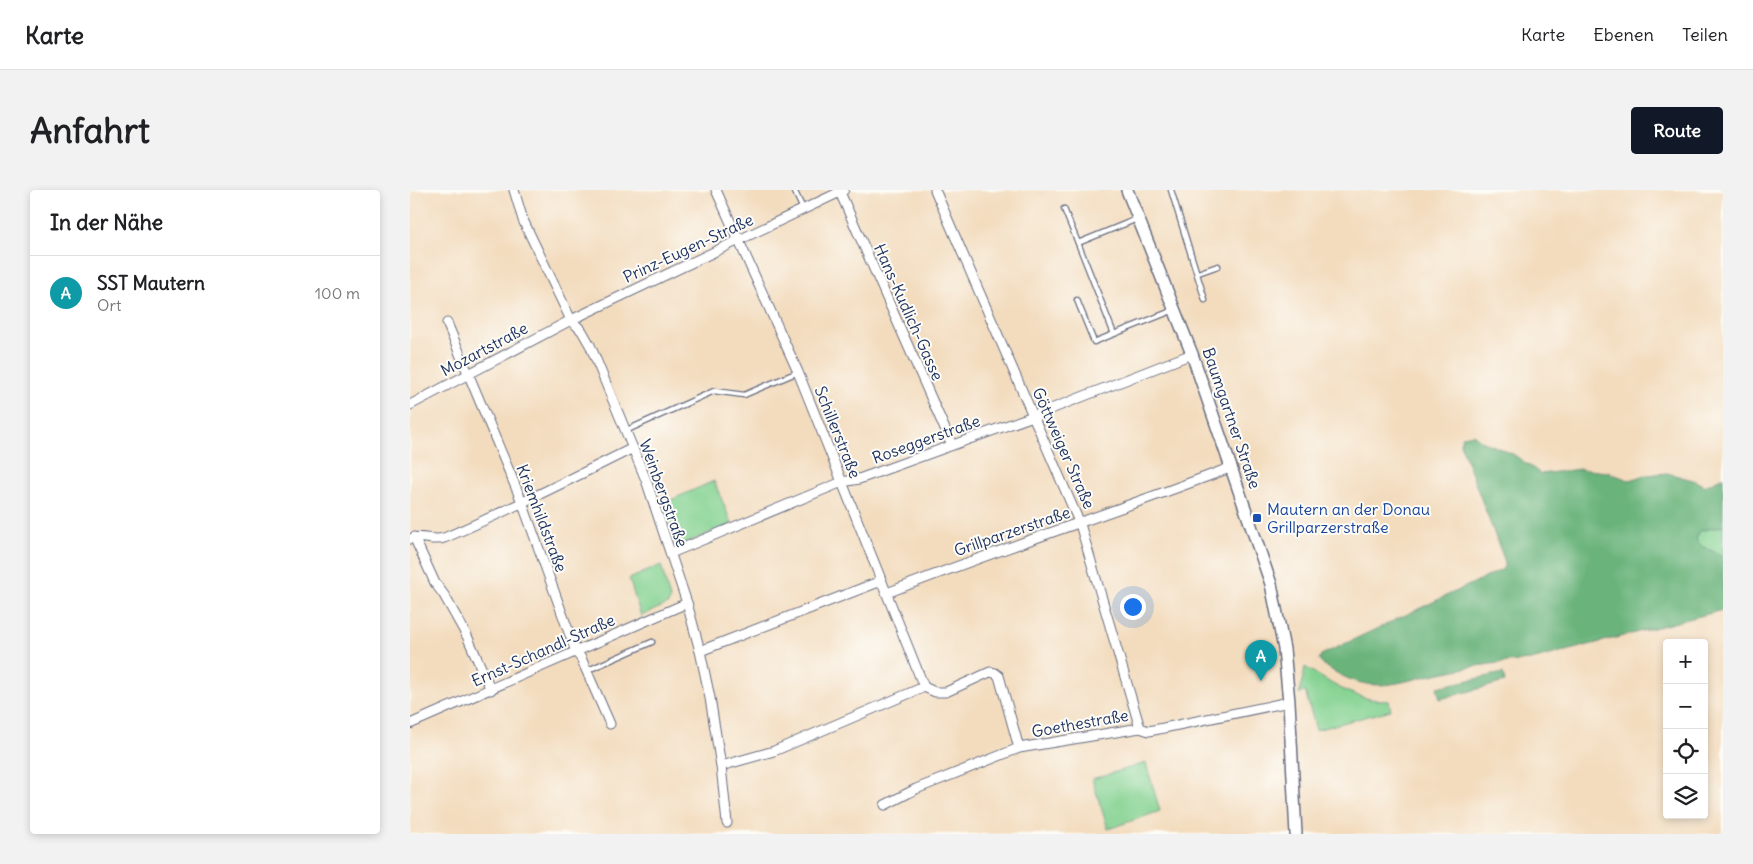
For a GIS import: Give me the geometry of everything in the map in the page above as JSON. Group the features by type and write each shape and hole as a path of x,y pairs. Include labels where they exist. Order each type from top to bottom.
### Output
{"street":[{"name":"Schillerstraße","path":"716,190 798,372 924,687"},
{"name":"Göttweiger Straße","path":"935,190 1080,524 1140,728"},
{"name":"Baumgartner Straße","path":"1127,190 1192,354 1271,584 1284,649 1289,702 1296,834"},
{"name":"Weinbergstraße","path":"516,191 523,220 571,320 582,330 590,345 646,480 671,553 700,651 721,766 727,822"},
{"name":"Prinz-Eugen-Straße","path":"571,320 841,191"},
{"name":"Hans-Kudlich-Gasse","path":"841,191 952,445"},
{"name":"Mozartstraße","path":"410,405 571,320"},
{"name":"Kriemhildstraße","path":"447,322 522,502 576,652 610,724"},
{"name":"Roseggerstraße","path":"671,553 842,482 859,479 1033,416 1192,354"},
{"path":"412,538 440,539 522,502 633,448"},
{"name":"Grillparzerstraße","path":"887,593 1232,467"},
{"path":"412,538 467,636 491,690"},
{"path":"700,651 881,581"},
{"name":"Ernst-Schandl-Straße","path":"410,724 687,603"},
{"path":"721,766 774,752 924,687 935,692 946,692 990,672 996,673 999,676 1019,748"},
{"name":"Goethestraße","path":"885,805 916,789 1019,748 1140,728 1149,731 1289,702"}],"lane":[{"path":"794,190 804,210"},
{"path":"1171,190 1205,300"},
{"path":"1064,208 1114,334"},
{"path":"1078,243 1138,218"},
{"path":"1198,273 1218,266"},
{"path":"1077,300 1094,342 1175,310"},
{"path":"625,431 714,391 744,395 798,372"},
{"path":"586,671 652,642"}],"green space":[{"path":"1473,434 1482,441 1513,454 1541,474 1580,469 1607,472 1629,480 1647,475 1667,473 1693,480 1705,486 1723,477 1723,526 1699,531 1696,540 1703,547 1723,556 1723,610 1531,660 1471,667 1385,685 1356,681 1339,674 1321,663 1319,660 1321,655 1503,569 1505,562 1460,443 1463,436"},
{"path":"714,481 732,524 683,544 676,540 664,503"},
{"path":"1723,526 1723,556 1703,547 1696,540 1699,531"},
{"path":"661,565 670,599 668,604 641,616 629,579"},
{"path":"1305,667 1355,695 1389,701 1391,710 1316,730 1305,691 1299,695"},
{"path":"1503,673 1505,682 1440,699 1437,687"},
{"path":"1146,763 1160,811 1108,829 1092,779"}],"place":[{"name":"Mautern an der Donau Grillparzerstraße","path":"1257,518"},
{"name":"SST Mautern","path":"1261,681"}]}
